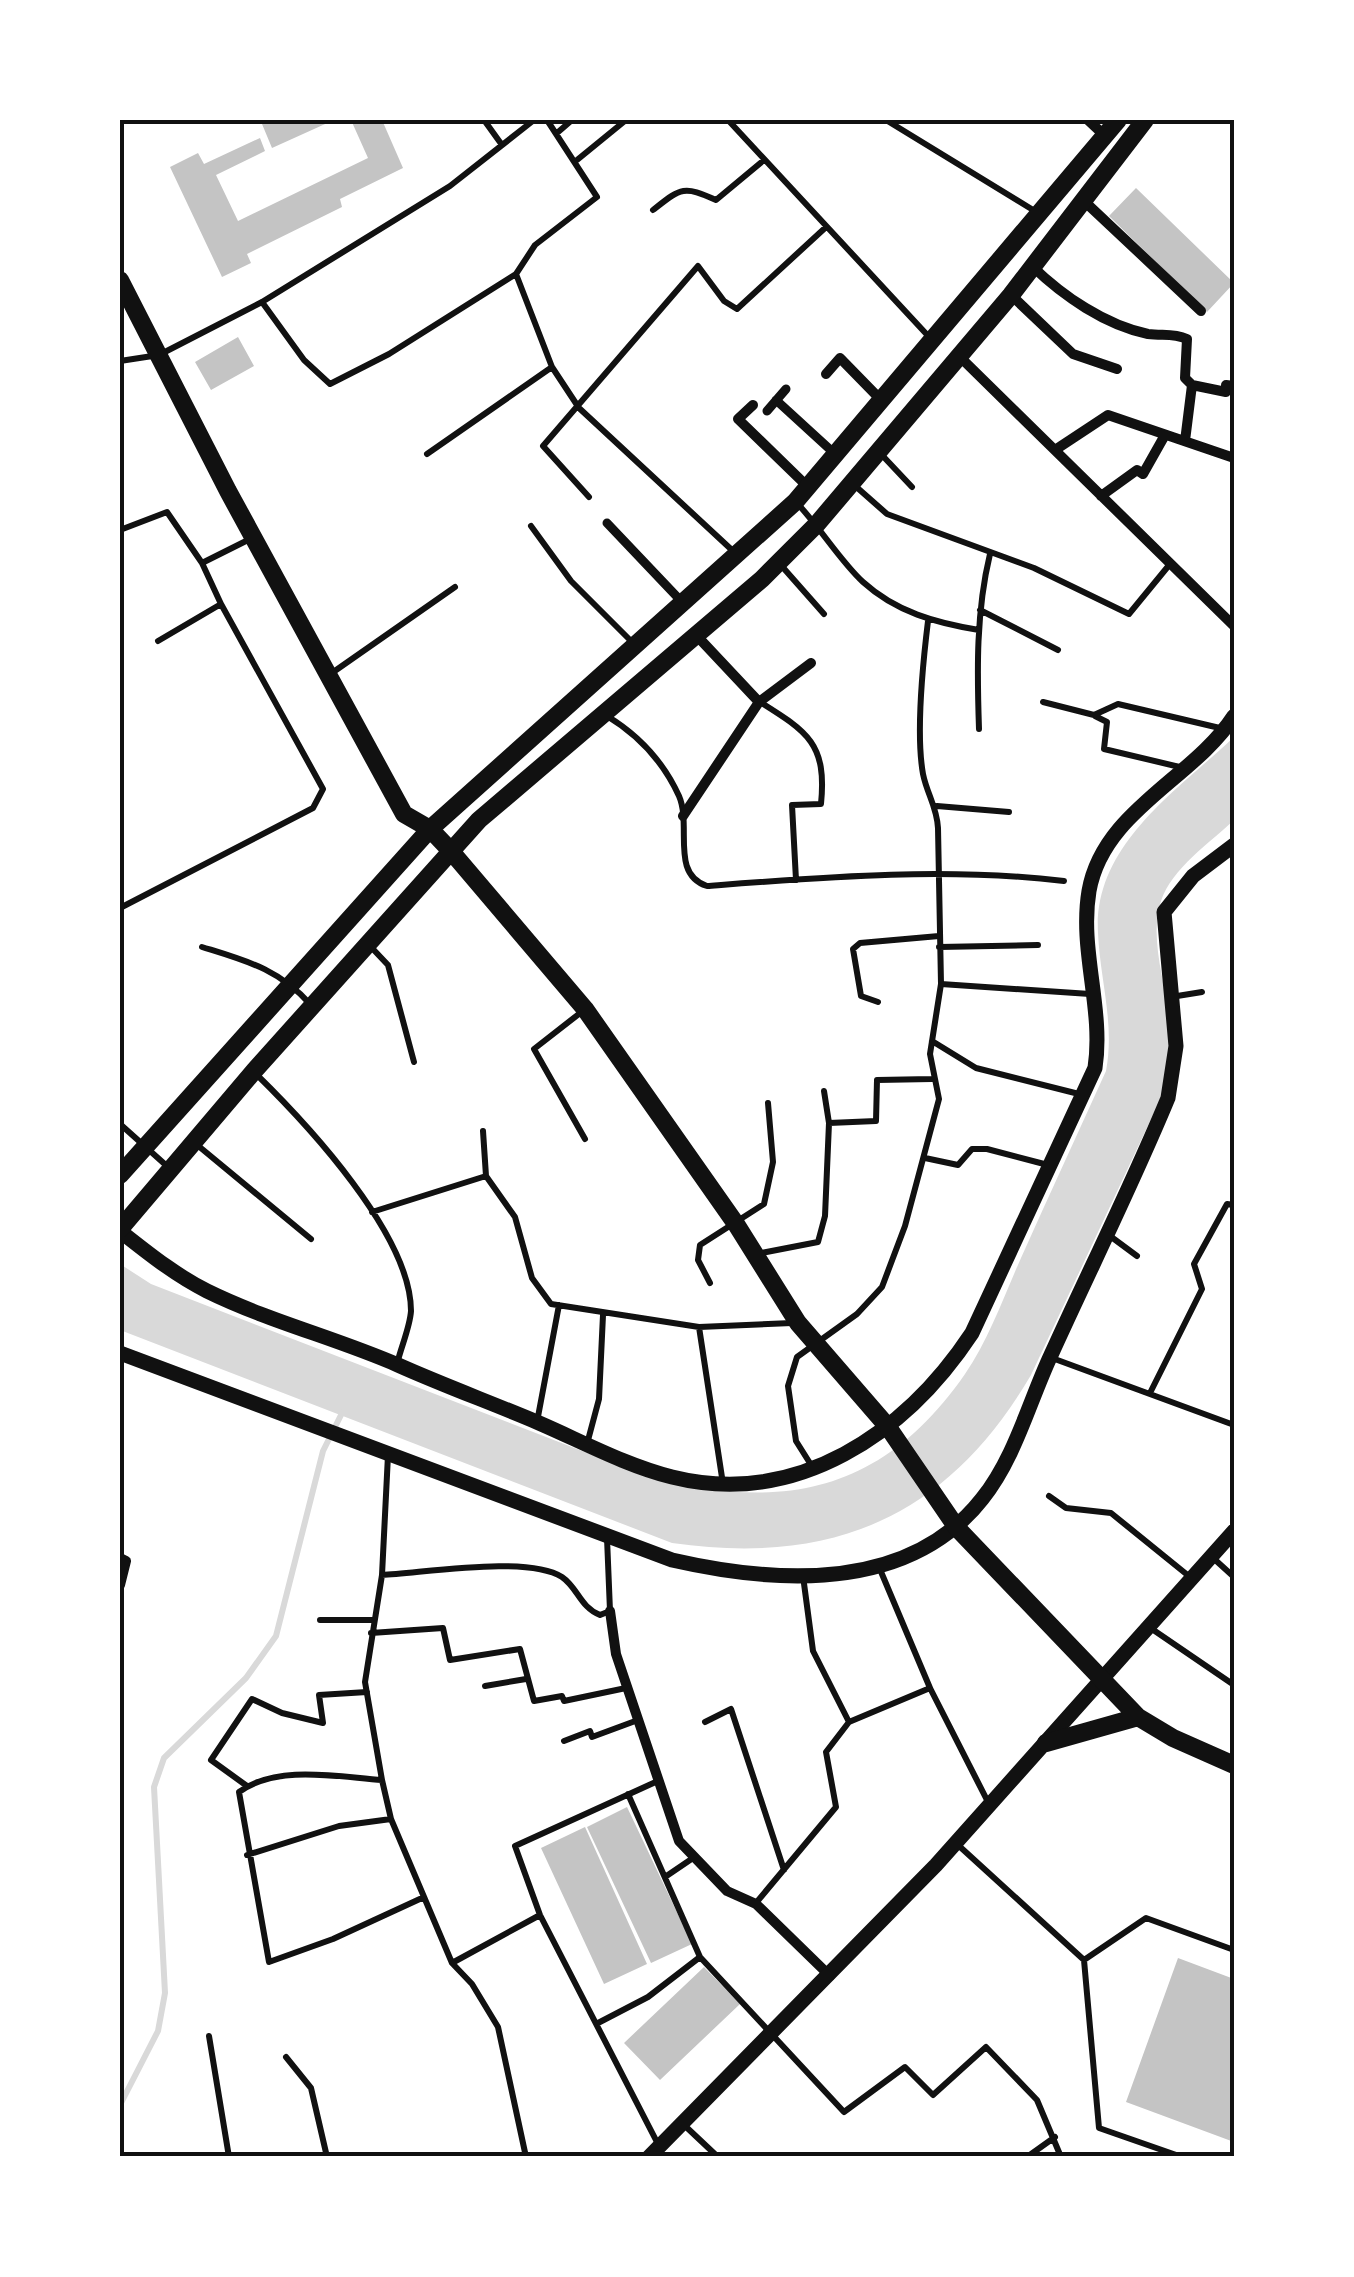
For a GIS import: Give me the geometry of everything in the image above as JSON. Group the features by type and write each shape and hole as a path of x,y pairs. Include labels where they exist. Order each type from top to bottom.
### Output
{"main road":[{"path":"120,1174 430,829 738,556 801,494 1118,120"},
{"path":"120,1230 366,943 479,820 697,636 817,524 1011,295 1145,120"},
{"path":"120,280 253,538 404,814 430,829 450,850 585,1009 736,1224 798,1322 888,1427 957,1528 1138,1717 1173,1738 1234,1765"},
{"path":"1046,1744 1138,1717"}],"street":[{"path":"1088,120 1104,135"},
{"path":"1083,200 1201,311"},
{"path":"1032,266 1060,293 1105,317 1148,334 1176,334 1187,339 1185,378 1192,384 1226,392 1226,385 1234,386"},
{"path":"1011,295 1073,354 1118,368"},
{"path":"960,357 1234,626"},
{"path":"826,374 840,358 882,400"},
{"path":"1184,441 1192,384"},
{"path":"767,411 786,389"},
{"path":"776,400 835,454"},
{"path":"753,405 738,419 801,494"},
{"path":"1055,450 1108,415 1234,458"},
{"path":"1102,496 1137,470 1143,474 1165,434"},
{"path":"607,523 684,604"},
{"path":"697,636 759,702"},
{"path":"684,816 759,702 811,663"},
{"path":"120,1230 165,1266 209,1292 674,1478 723,1485 766,1482 843,1457 888,1427 945,1373 972,1333 1096,1068 1100,1039 1086,924 1089,892 1100,858 1124,824 1230,723"},
{"path":"120,1353 607,1538 710,1569 803,1576 879,1567 933,1546 957,1528 1001,1469 1050,1357 1110,1236 1168,1098 1174,1072 1164,912 1193,876 1234,845"},
{"path":"654,2152 956,1843 1234,1530"},
{"path":"120,1558 126,1561 120,1585"},
{"path":"610,1611 616,1654 679,1841 726,1890 756,1904 830,1976"}],"lane":[{"path":"484,120 502,145"},
{"path":"120,360 159,355 262,302 450,186 534,120"},
{"path":"262,302 304,360 330,384 390,354 516,274 535,245 597,196 547,120"},
{"path":"556,133 572,120"},
{"path":"576,160 626,120"},
{"path":"728,120 932,340"},
{"path":"886,120 1039,213"},
{"path":"653,210 678,191 692,189 716,200 764,160"},
{"path":"589,497 544,446 698,266 724,301 737,309 825,228"},
{"path":"516,274 552,367 579,408 738,556"},
{"path":"427,454 552,367"},
{"path":"880,452 912,486"},
{"path":"852,483 887,514 1034,568 1129,614 1170,564"},
{"path":"801,494 817,524 862,581 928,621 979,630"},
{"path":"120,530 166,512 202,563 322,789 313,808 120,908"},
{"path":"531,526 571,580 636,647"},
{"path":"202,563 253,538"},
{"path":"979,729 980,610 990,554"},
{"path":"778,562 824,614"},
{"path":"328,676 455,587"},
{"path":"158,640 221,604"},
{"path":"980,610 1058,650"},
{"path":"814,1469 796,1441 788,1386 797,1356 857,1314 882,1287 925,1158 939,1100 932,1078 932,1040 941,984 937,806 923,774 923,664 928,621"},
{"path":"759,702 807,733 818,751 824,777 821,804 792,805 796,880"},
{"path":"1043,702 1094,715 1106,722 1104,749 1186,768"},
{"path":"1094,715 1118,704 1230,723"},
{"path":"606,715 636,733 663,767 684,816 686,872 694,882 707,886 936,875 1013,875 1064,881"},
{"path":"937,806 1008,812"},
{"path":"878,1002 860,996 853,949 860,943 939,936"},
{"path":"366,943 388,965 414,1062"},
{"path":"940,947 1038,945"},
{"path":"202,947 261,964 290,982 312,1006"},
{"path":"941,984 1095,994"},
{"path":"1169,997 1202,992"},
{"path":"585,1009 534,1049 585,1140"},
{"path":"932,1040 976,1068 1084,1096"},
{"path":"254,1072 372,1212 402,1270 411,1311 397,1365"},
{"path":"828,1123 876,1121 878,1080 932,1078"},
{"path":"755,1254 818,1242 825,1216 828,1123 824,1090"},
{"path":"710,1283 698,1260 700,1244 764,1204 773,1162 768,1102"},
{"path":"120,1124 172,1170"},
{"path":"483,1131 486,1176 515,1218 532,1278 551,1304 602,1315 699,1327 798,1322"},
{"path":"195,1144 311,1239"},
{"path":"925,1158 958,1165 972,1149 987,1148 1052,1166"},
{"path":"372,1212 486,1176"},
{"path":"1151,1391 1202,1288 1194,1264 1230,1205"},
{"path":"1110,1236 1137,1256"},
{"path":"537,1423 559,1305"},
{"path":"587,1445 599,1399 602,1315"},
{"path":"699,1327 723,1485"},
{"path":"1050,1357 1151,1391 1234,1425"},
{"path":"388,1455 382,1575 370,1633 366,1692 382,1780 390,1818 452,1963 472,1984 498,2027 526,2157"},
{"path":"1048,1496 1066,1508 1111,1513 1191,1578"},
{"path":"382,1575 536,1568 564,1578 586,1610 600,1614 610,1611 607,1538"},
{"path":"1212,1556 1234,1576"},
{"path":"879,1567 930,1688 990,1805"},
{"path":"803,1576 813,1651 849,1722"},
{"path":"320,1620 372,1620"},
{"path":"1148,1626 1234,1685"},
{"path":"370,1633 443,1628 450,1660 520,1650 534,1701 562,1696 564,1701 579,1701 628,1688"},
{"path":"485,1686 526,1679"},
{"path":"756,1904 836,1807 826,1752 849,1722 930,1688"},
{"path":"247,1786 211,1760 252,1699 282,1713 323,1724 319,1695 366,1692"},
{"path":"705,1722 731,1709 784,1870"},
{"path":"564,1741 590,1731 592,1737 639,1720"},
{"path":"382,1780 302,1775 247,1786 240,1792 247,1855 269,1962 333,1940 422,1898"},
{"path":"654,2152 598,2023 540,1915 515,1846 661,1779"},
{"path":"628,1794 700,1957 844,2112 906,2067 933,2095 986,2046 1036,2100 1061,2157"},
{"path":"247,1855 339,1826 390,1818"},
{"path":"956,1843 1084,1960 1100,2128 1182,2157"},
{"path":"665,1876 694,1857"},
{"path":"452,1963 540,1915"},
{"path":"1084,1960 1146,1918 1234,1950"},
{"path":"598,2023 648,1997 700,1957"},
{"path":"209,2036 229,2157"},
{"path":"286,2057 311,2088 326,2157"},
{"path":"683,2124 718,2157"},
{"path":"1027,2157 1055,2137"}],"shaded area":[{"path":"1234,737 1234,820 1174,878 1166,889 1157,918 1158,953 1172,1041 1159,1102 1031,1375 998,1424 963,1464 923,1497 881,1521 834,1537 784,1546 730,1548 672,1543 120,1330 120,1264 151,1284 639,1473 735,1492 779,1492 821,1485 860,1470 897,1447 932,1415 965,1374 996,1317 1106,1071 1108,1019 1098,933 1100,902 1109,873 1143,822"}],"building":[{"path":"270,120 334,120 272,148 262,124"},
{"path":"351,120 382,120 403,168 340,199 342,207 247,254 251,263 222,277 170,167 198,153 204,164 260,138 265,151 216,175 238,221 368,158"},
{"path":"1136,188 1234,283 1207,312 1109,216"},
{"path":"238,337 254,366 211,390 195,362"},
{"path":"627,1807 692,1944 651,1963 587,1827"},
{"path":"585,1827 647,1964 604,1984 541,1848"},
{"path":"1178,1958 1234,1979 1234,2142 1126,2102"},
{"path":"704,1967 740,2004 660,2080 624,2043"}],"waterway":[{"path":"120,2105 158,2031 165,1993 154,1787 164,1758 246,1678 276,1636 323,1451 342,1413"}]}
